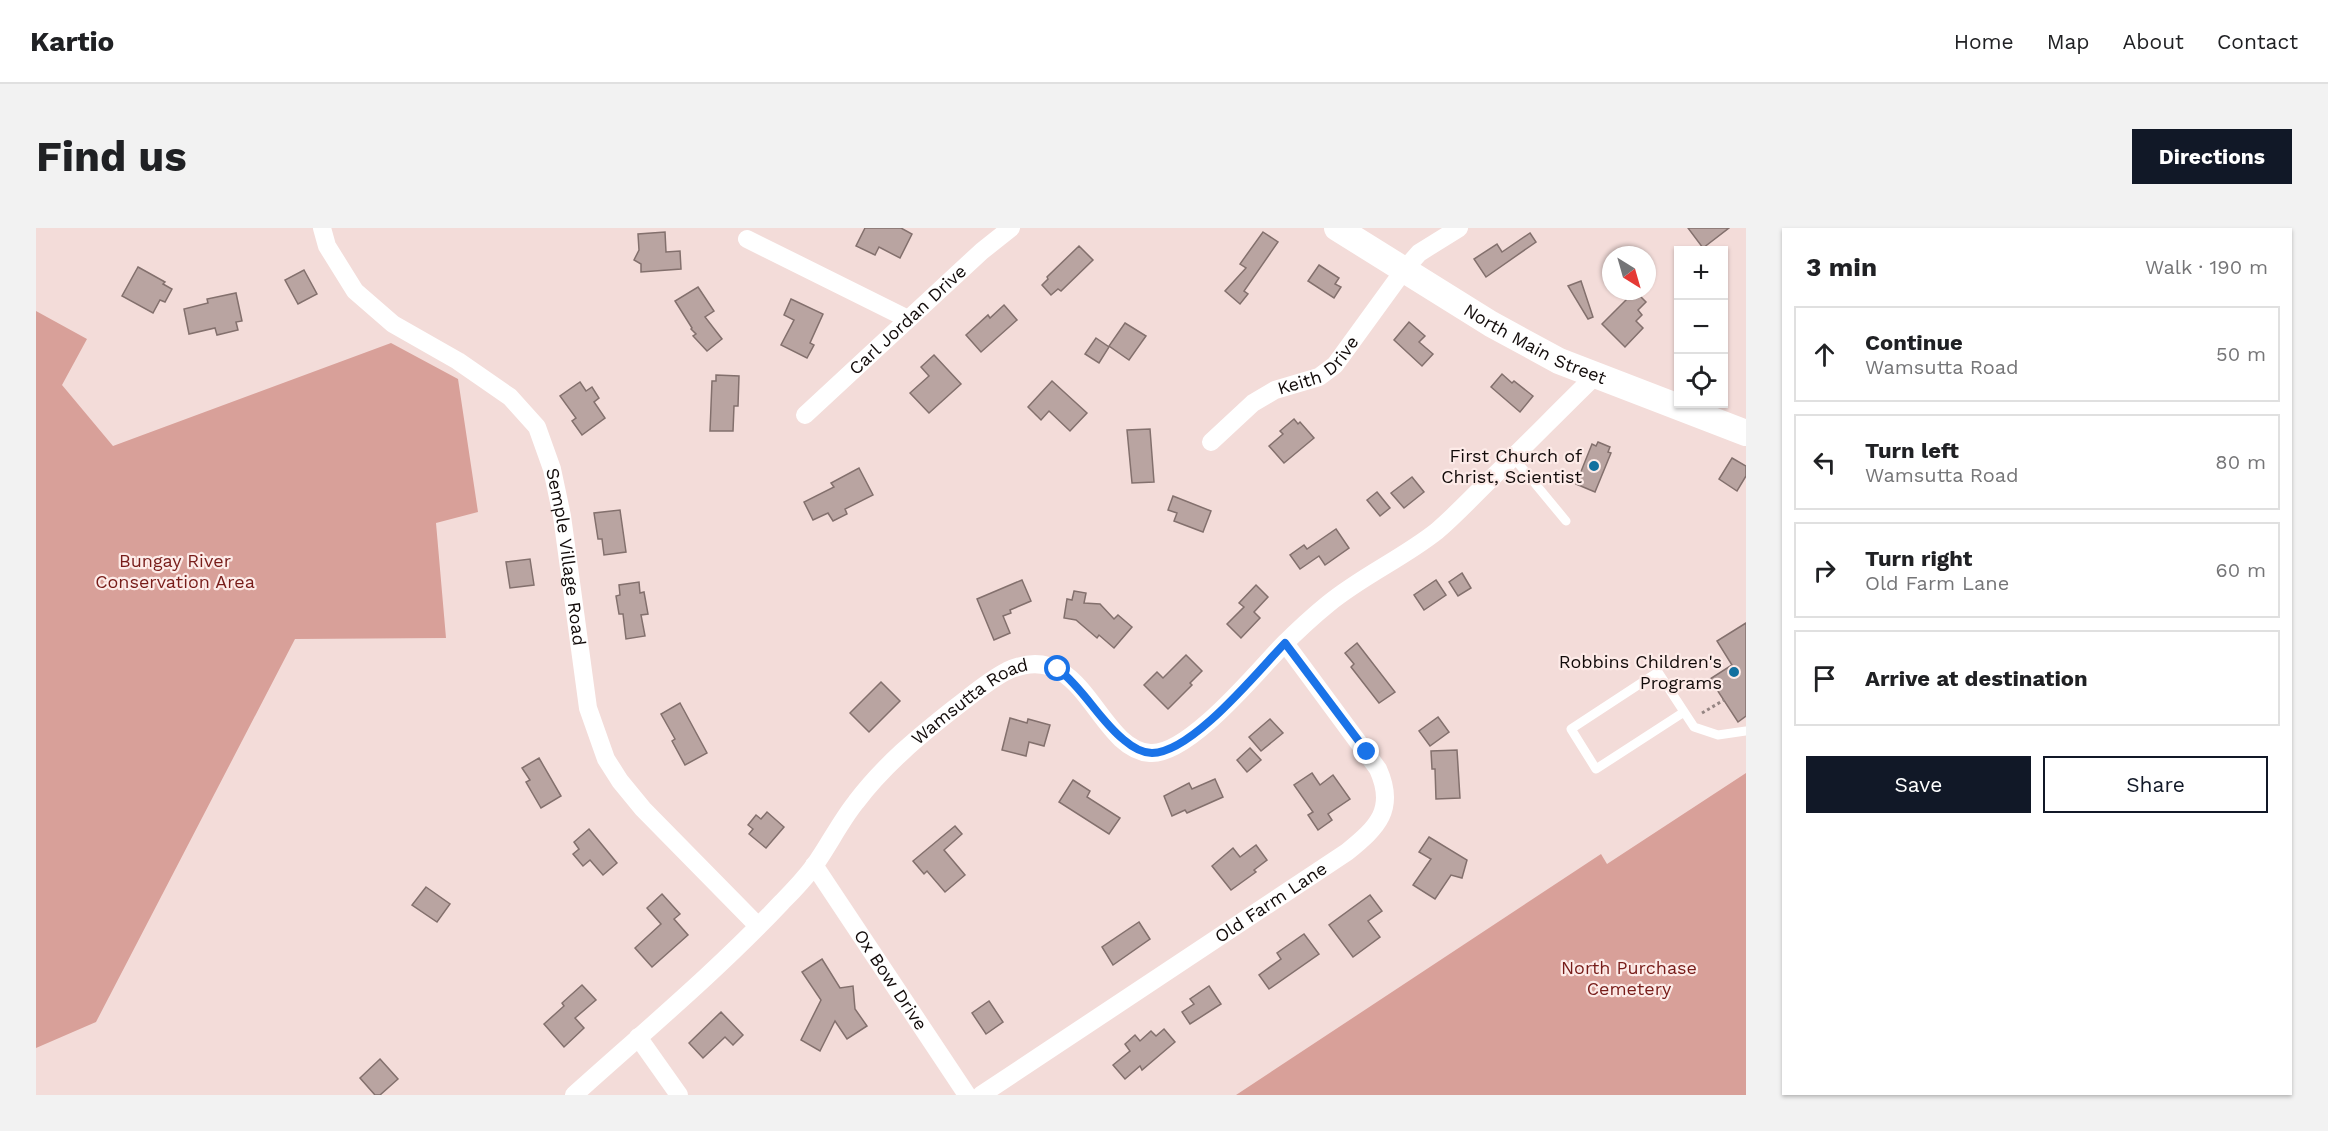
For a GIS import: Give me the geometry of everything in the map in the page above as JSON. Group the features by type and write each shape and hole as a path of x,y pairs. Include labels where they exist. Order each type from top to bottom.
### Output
{"main road":[{"name":"North Main Street","path":"1337,228 1491,324 1559,361 1746,433"}],"street":[{"name":"Semple Village Road","path":"322,228 327,246 355,291 393,324 458,361 510,396 537,427 552,470 562,516 588,708 606,759 620,781 643,809 758,927"},
{"name":"Carl Jordan Drive","path":"805,415 982,251 1011,228"},
{"name":"Keith Drive","path":"1211,442 1253,403 1275,390 1319,377 1335,365 1404,270 1419,253 1459,228"},
{"path":"747,239 908,319"},
{"name":"Wamsutta Road","path":"574,1095 758,927 814,865 854,804 877,776 913,741 984,686 1008,671 1027,665 1044,665 1058,669 1072,680 1122,739 1137,750 1151,753 1167,751 1198,731 1285,643 1329,603 1437,530 1595,376"},
{"name":"Old Farm Lane","path":"981,1095 1347,852 1375,826 1382,815 1387,798 1385,785 1378,769 1285,643"},
{"name":"Ox Bow Drive","path":"814,865 967,1095"},
{"path":"638,1037 679,1095"}],"lane":[{"path":"1513,457 1566,521"},
{"path":"1684,712 1596,769 1571,729 1658,672 1694,727 1719,735 1746,731"}],"path":[{"path":"1702,713 1724,700"}],"green space":[{"name":"Bungay River Conservation Area","path":"36,311 87,339 62,385 113,446 391,343 458,379 478,512 436,523 446,638 295,639 96,1022 36,1048"},
{"name":"North Purchase Cemetery","path":"1746,773 1746,1095 1236,1095 1601,854 1607,864"}],"building":[{"path":"865,228 901,228 912,234 900,258 879,247 875,255 856,246"},
{"path":"1688,228 1729,228 1706,246 1702,246"},
{"path":"665,232 666,252 680,251 681,269 641,272 641,264 634,260 639,250 638,234"},
{"path":"1263,232 1278,242 1244,291 1248,294 1240,304 1225,291 1246,268 1240,264"},
{"path":"1530,233 1536,242 1486,277 1474,259 1497,244 1502,252"},
{"path":"1079,246 1093,260 1061,291 1058,289 1051,295 1042,285 1048,279 1047,277"},
{"path":"1319,265 1339,278 1335,284 1341,287 1334,298 1308,281"},
{"path":"138,267 165,282 163,284 172,289 165,302 160,300 153,313 122,296"},
{"path":"304,270 317,294 298,304 285,280"},
{"path":"1581,281 1593,317 1588,319 1568,286"},
{"path":"698,287 714,311 705,317 722,339 707,351 693,336 696,334 675,301"},
{"path":"236,293 242,321 236,322 238,330 217,335 215,328 189,334 184,309 208,303 207,299"},
{"path":"791,299 823,314 810,343 814,345 807,358 781,345 794,320 784,315"},
{"path":"1626,300 1646,302 1638,310 1642,315 1636,321 1643,328 1625,347 1602,324"},
{"path":"1004,305 1017,320 981,352 966,335 988,315 990,318"},
{"path":"1409,322 1425,336 1419,342 1433,354 1422,366 1394,340"},
{"path":"1125,323 1146,336 1129,360 1109,346"},
{"path":"1096,338 1109,347 1099,363 1085,354"},
{"path":"934,355 961,384 929,413 910,393 929,376 921,367"},
{"path":"1502,374 1533,396 1520,412 1491,387"},
{"path":"716,375 739,376 738,406 734,406 733,431 710,431 712,381 716,381"},
{"path":"1052,381 1087,413 1070,431 1049,411 1041,420 1028,407"},
{"path":"580,382 586,391 592,387 599,398 594,402 605,418 582,435 572,421 576,418 560,396"},
{"path":"1294,419 1298,424 1300,422 1314,438 1284,463 1269,446 1283,434 1280,431"},
{"path":"1150,429 1154,482 1132,483 1127,430"},
{"name":"First Church of Christ, Scientist","path":"1598,442 1610,447 1608,452 1611,453 1595,492 1576,484 1592,444 1596,446"},
{"path":"1732,458 1746,466 1746,476 1737,491 1719,479"},
{"path":"859,468 873,495 845,509 847,514 833,521 828,513 813,520 804,502 834,487 831,483"},
{"path":"1412,477 1424,492 1404,508 1391,493"},
{"path":"1377,492 1390,508 1380,516 1367,500"},
{"path":"1173,496 1211,511 1203,532 1174,521 1177,513 1168,510"},
{"path":"620,510 626,552 604,555 602,539 598,539 594,513"},
{"path":"1336,529 1349,548 1325,565 1319,556 1300,569 1290,555 1304,545 1307,549"},
{"path":"530,559 534,585 510,588 506,562"},
{"path":"1462,573 1471,588 1458,596 1449,582"},
{"path":"1022,580 1031,601 1010,610 1011,613 1003,616 1010,633 994,640 977,599"},
{"path":"1436,580 1446,595 1424,610 1414,595"},
{"path":"639,582 640,593 644,592 648,614 641,615 645,636 626,639 623,614 619,614 616,596 620,595 619,585"},
{"path":"1256,585 1268,597 1254,612 1260,618 1241,638 1227,624 1244,607 1239,603"},
{"path":"1074,591 1086,593 1084,603 1100,604 1114,619 1118,615 1132,627 1114,648 1099,635 1097,638 1076,620 1064,618 1067,599 1072,600"},
{"name":"Robbins Children's Programs","path":"1746,623 1746,716 1738,722 1710,679 1732,665 1717,641"},
{"path":"1357,643 1395,692 1379,703 1351,667 1354,664 1345,653"},
{"path":"1186,655 1202,671 1190,683 1192,685 1168,709 1144,685 1157,672 1163,678"},
{"path":"881,682 900,701 869,732 850,713"},
{"path":"680,703 707,753 685,765 672,741 675,739 661,714"},
{"path":"1438,717 1449,732 1430,746 1419,731"},
{"path":"1010,718 1027,723 1028,719 1050,725 1044,746 1029,742 1026,756 1002,750"},
{"path":"1270,719 1283,733 1261,751 1249,737"},
{"path":"1250,748 1261,760 1247,772 1237,760"},
{"path":"1457,750 1460,798 1436,799 1435,769 1432,769 1431,751"},
{"path":"539,758 561,796 541,808 526,782 530,780 522,768"},
{"path":"1312,773 1320,785 1333,775 1350,799 1328,814 1332,820 1318,830 1308,815 1313,812 1294,785"},
{"path":"1215,779 1223,797 1187,813 1185,810 1172,816 1164,796 1189,783 1192,789"},
{"path":"1073,780 1090,791 1087,797 1120,818 1109,834 1059,802"},
{"path":"767,812 784,827 766,848 749,834 753,829 748,825 756,815 761,819"},
{"path":"955,826 962,834 944,850 965,875 945,892 927,871 924,874 913,861"},
{"path":"589,829 617,863 603,875 590,860 583,866 573,854 579,849 574,842"},
{"path":"1429,837 1467,860 1462,878 1451,875 1435,899 1413,885 1431,859 1419,852"},
{"path":"1256,845 1267,860 1254,870 1256,872 1231,890 1212,866 1233,848 1240,857"},
{"path":"426,887 450,904 437,922 412,905"},
{"path":"662,894 680,914 674,919 688,935 652,967 635,948 661,924 647,908"},
{"path":"1370,895 1382,911 1368,921 1380,937 1353,957 1329,925"},
{"path":"1139,922 1150,939 1113,965 1102,947"},
{"path":"1304,934 1319,954 1269,989 1259,975 1281,959 1277,953"},
{"path":"822,959 840,988 853,986 855,1009 867,1026 847,1039 835,1021 820,1051 801,1040 821,1000 802,972"},
{"path":"582,985 596,1000 575,1018 584,1028 564,1047 544,1024"},
{"path":"1209,986 1221,1004 1190,1024 1182,1012 1194,1004 1190,999"},
{"path":"989,1001 1003,1022 986,1034 972,1013"},
{"path":"721,1012 743,1035 733,1045 725,1037 703,1058 689,1043"},
{"path":"1164,1029 1175,1042 1142,1070 1140,1066 1125,1079 1113,1065 1130,1051 1125,1044 1135,1035 1140,1041 1151,1031 1156,1036"},
{"path":"380,1059 398,1079 380,1095 375,1095 360,1078"}],"place":[{"name":"First Church of Christ, Scientist","path":"1594,466"},
{"name":"Robbins Children's Programs","path":"1734,672"}],"route":[{"path":"1058,669 1072,680 1122,739 1137,750 1151,753 1167,751 1198,731 1285,643 1367,752"}]}
